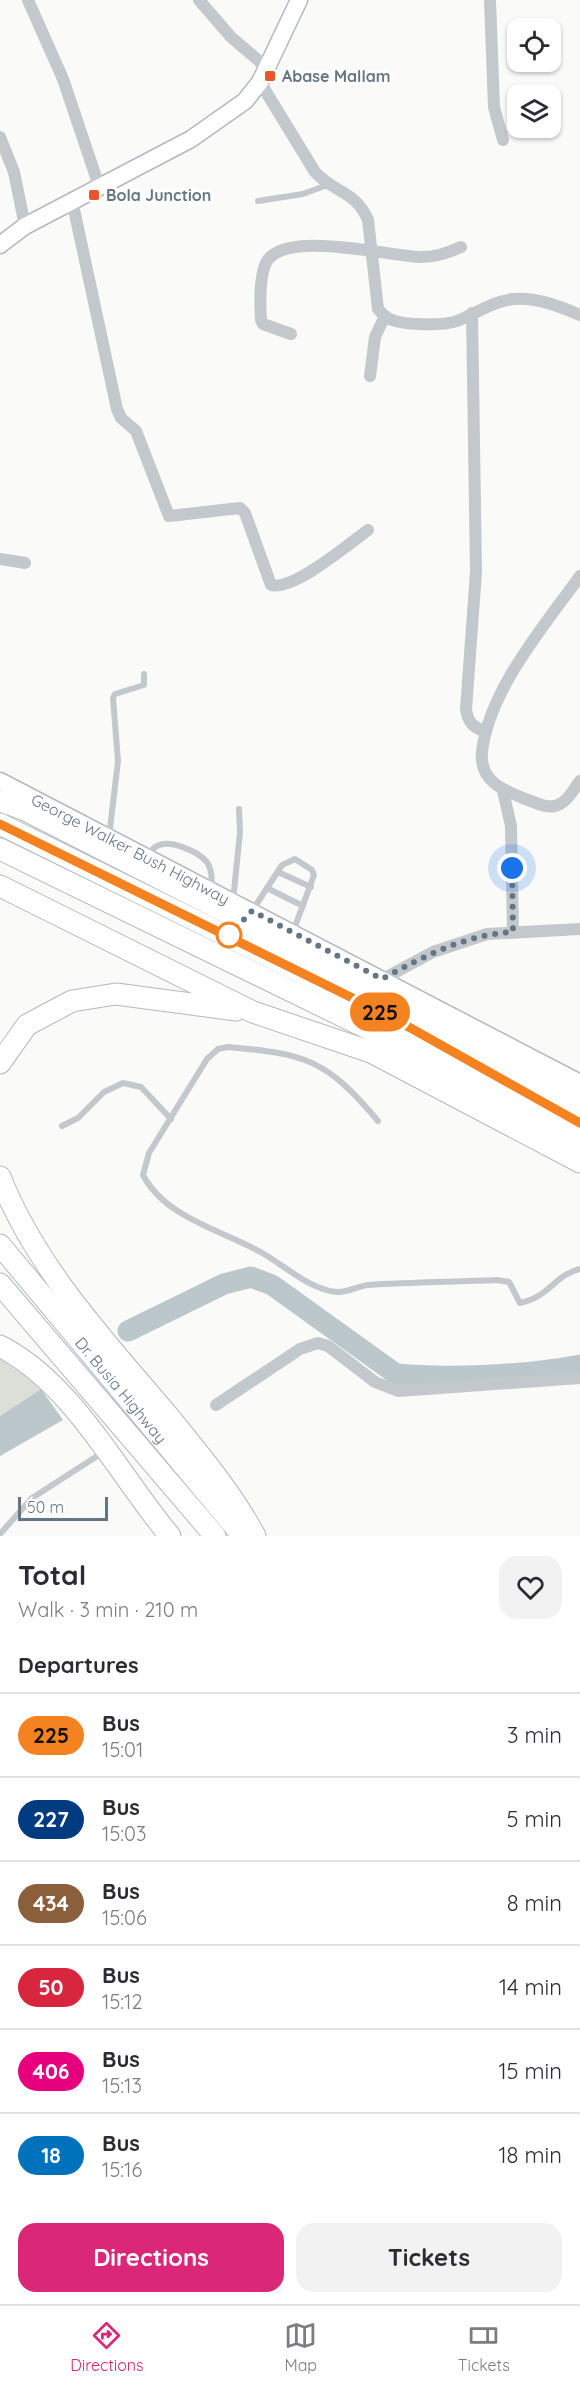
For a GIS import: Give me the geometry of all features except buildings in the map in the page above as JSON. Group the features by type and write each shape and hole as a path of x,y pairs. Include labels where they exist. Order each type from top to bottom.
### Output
{"highway":[{"path":"0,801 23,809 390,1017 580,1101"},
{"name":"George Walker Bush Highway","path":"0,824 390,1017 580,1123"},
{"name":"George Walker Bush Highway","path":"0,849 390,1017 580,1142"},
{"path":"0,886 253,1012 370,1052 580,1162"},
{"path":"0,1063 27,1025 72,1001 116,994 253,1012"},
{"path":"0,1177 15,1215 66,1293 193,1446 255,1536"},
{"name":"Dr. Busia Highway","path":"0,1245 243,1536"},
{"name":"Dr. Busia Highway","path":"0,1284 215,1536"},
{"path":"6,1349 61,1392 170,1536"}],"street":[{"path":"28,0 63,79 99,186"},
{"path":"198,0 263,74 315,172 357,200 363,209 368,220 378,309 385,316 393,321 437,324 455,322 493,303 514,299 550,303 580,315"},
{"path":"0,245 25,226 191,139 245,101 263,74 299,0"},
{"path":"490,0 494,107 503,140"},
{"path":"0,137 14,172 25,226"},
{"path":"72,200 117,409 121,418 136,431 169,516 240,508 245,513 271,585 275,586 286,585 310,571 368,530"},
{"path":"291,334 263,324 261,320 260,305 266,264 272,256 302,246 319,245 371,249 420,257 439,256 461,247"},
{"path":"472,313 476,572 466,709 468,720 473,727 486,732"},
{"path":"370,376 375,337 385,316"},
{"path":"0,559 25,562"},
{"path":"580,576 507,683 486,732 482,753 483,767 490,781 503,791 544,806 556,806 566,800 580,781"},
{"name":"George Walker Bush Highway","path":"0,781 580,1083"},
{"path":"503,791 511,826 513,932"},
{"path":"382,979 460,941 487,934 580,927"},
{"path":"216,1405 300,1349 318,1343 328,1346 375,1382 398,1391 580,1378"}],"lane":[{"path":"258,201 303,194 330,184"},
{"path":"109,838 118,761 112,698 115,694 144,685 144,674"},
{"path":"232,901 240,832 239,809"},
{"path":"145,856 158,845 166,843 190,850 206,861 212,873 212,891"},
{"path":"252,911 278,872 288,861 295,859 312,870 311,887 293,932"},
{"path":"278,872 311,887"},
{"path":"267,888 303,906"},
{"path":"378,1121 354,1092 324,1067 294,1055 228,1047 218,1049 207,1059 149,1153 143,1175 149,1186 203,1227 262,1253 313,1284 338,1293 364,1286 497,1280 509,1282 520,1303 537,1299 569,1271 580,1269"},
{"path":"62,1126 78,1118 104,1092 123,1083 141,1087 171,1119"},
{"path":"0,1534 32,1498 105,1451"}],"shaded area":[{"path":"0,1342 41,1389 0,1416"},
{"path":"41,1389 63,1420 0,1456 0,1416"}],"waterway":[{"path":"128,1331 224,1284 251,1277 272,1285 396,1374 488,1375 580,1365"}],"bus line":[{"name":"225","path":"0,824 207,924 391,1017 580,1123"}],"place":[{"name":"Abase Mallam","path":"270,76"},
{"name":"Bola Junction","path":"94,195"}],"route":[{"path":"229,935 252,911 382,979 433,952 460,941 487,934 513,932 512,868"}]}
